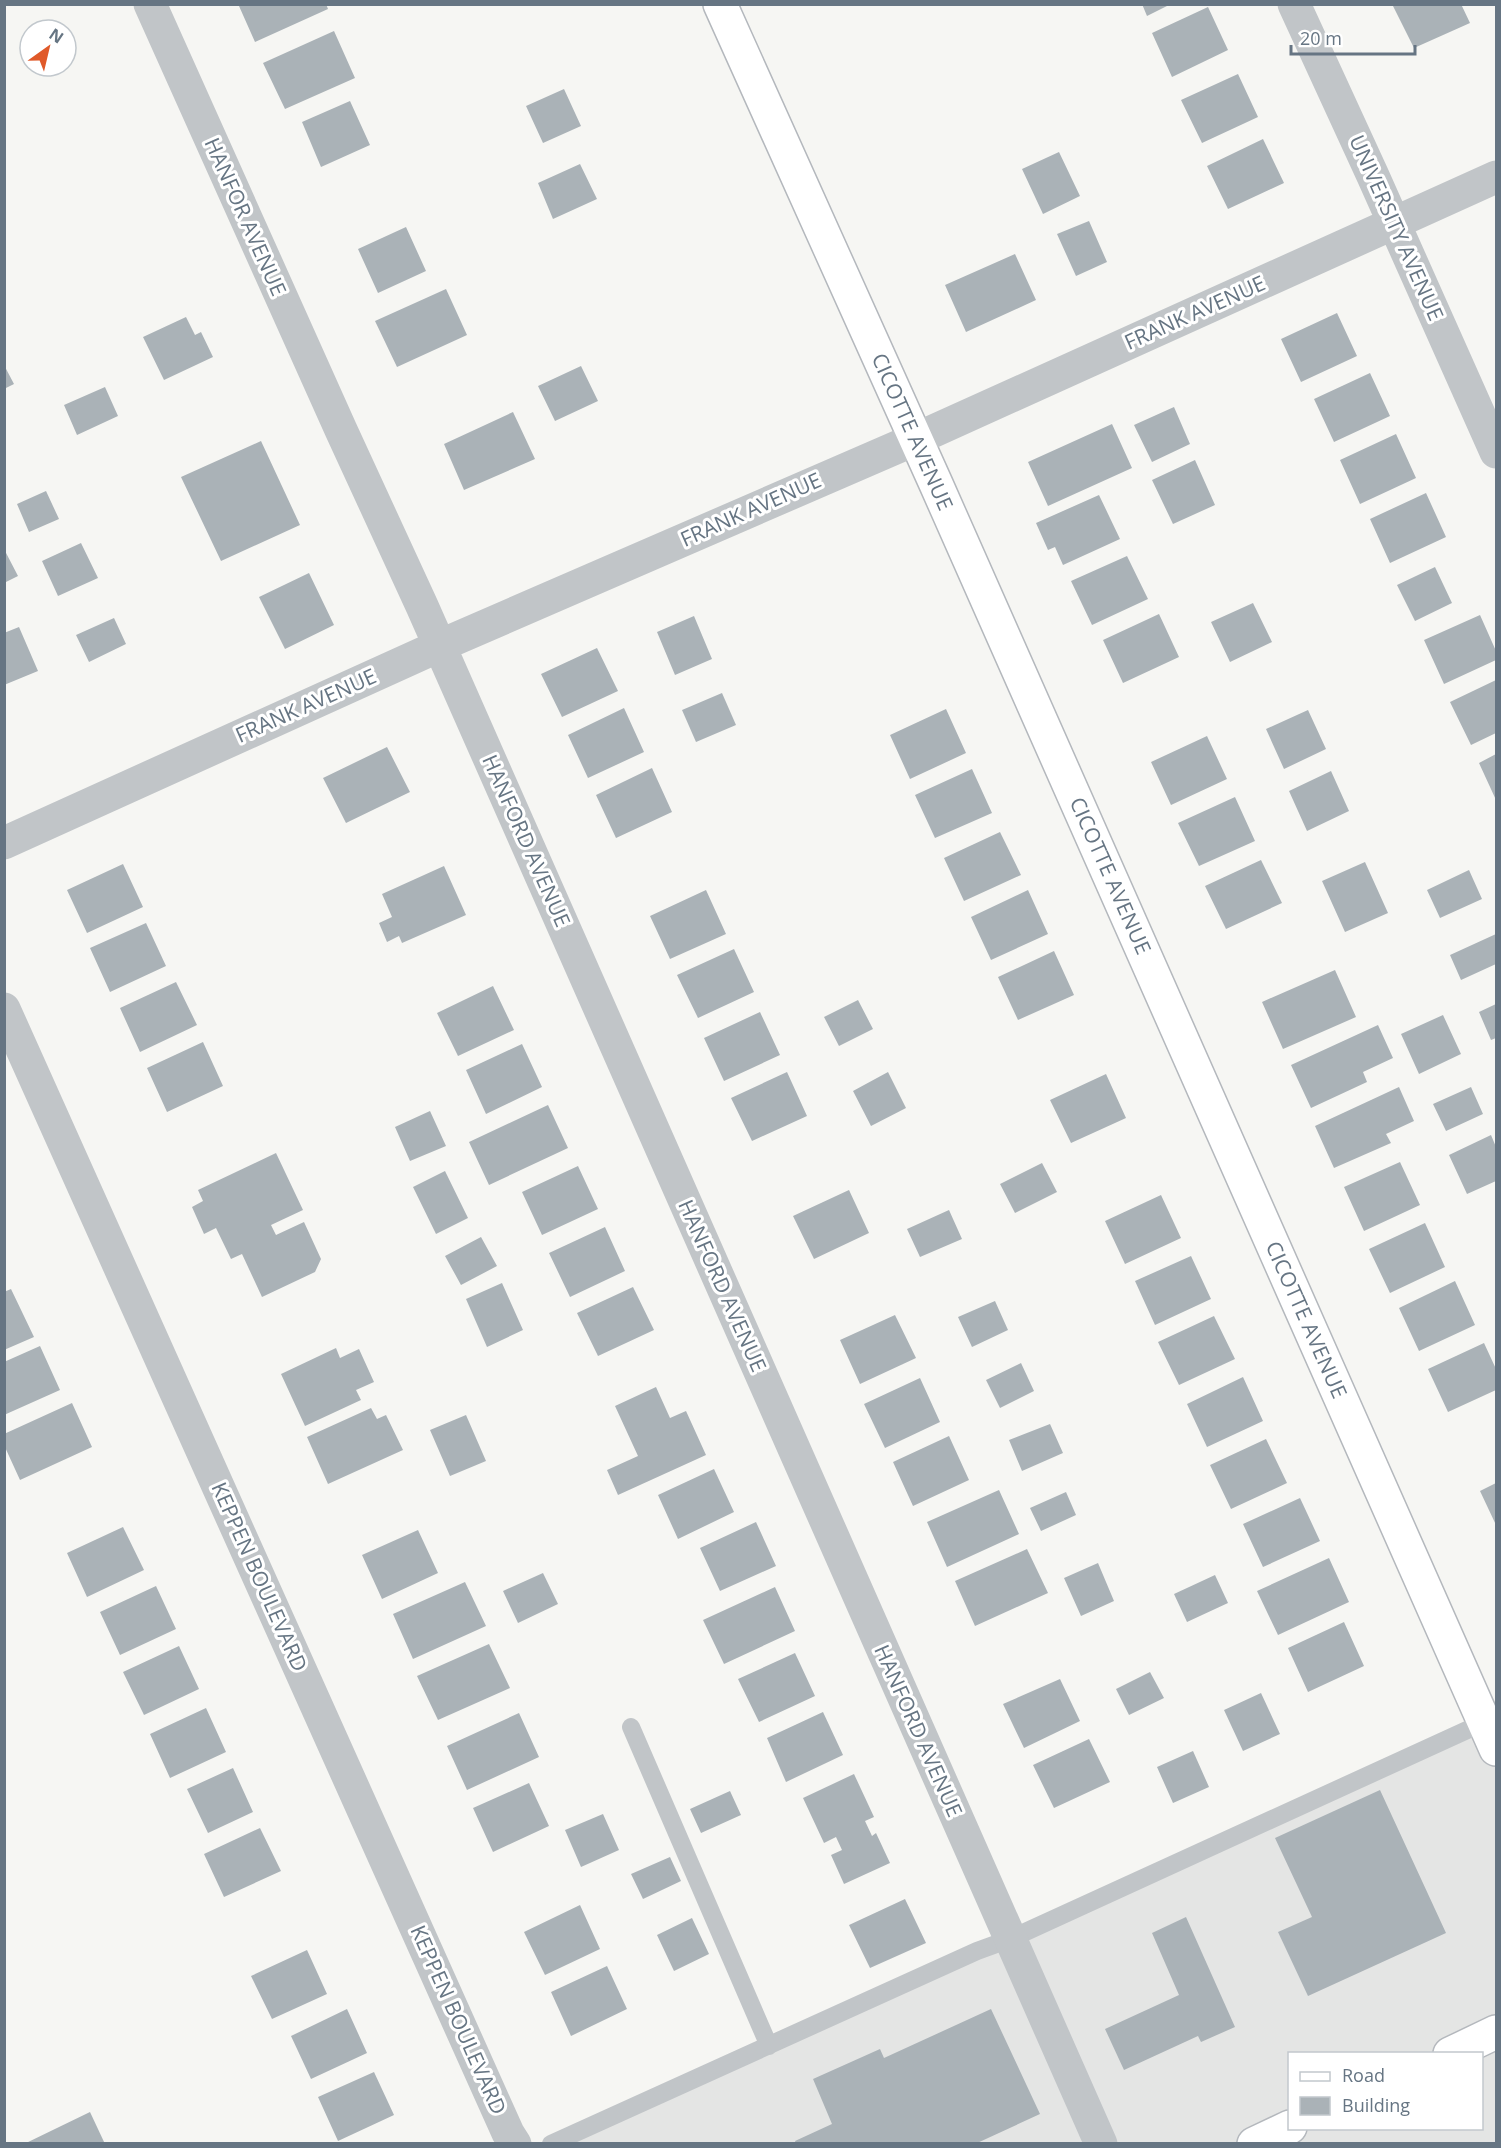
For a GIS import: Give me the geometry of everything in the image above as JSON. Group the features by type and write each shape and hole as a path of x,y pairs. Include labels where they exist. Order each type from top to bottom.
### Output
{"street":[{"name":"HANFOR AVENUE","path":"150,4 341,430"},
{"name":"CICOTTE AVENUE","path":"720,4 1492,1729"},
{"name":"UNIVERSITY AVENUE","path":"1294,4 1497,452"},
{"name":"FRANK AVENUE","path":"4,843 439,646 916,439 1497,177"},
{"name":"HANFORD AVENUE","path":"341,430 439,646 1101,2144"},
{"name":"KEPPEN BOULEVARD","path":"4,1009 508,2133 515,2144"},
{"path":"1454,2052 1497,2032"},
{"path":"1254,2144 1288,2128"}],"lane":[{"path":"631,1727 769,2046"},
{"path":"551,2144 977,1951 1010,1939 1492,1729"}],"shaded area":[{"path":"1496,1717 1496,2143 551,2144"}],"building":[{"path":"241,4 326,4 328,9 255,42 239,6"},
{"path":"1142,4 1171,4 1147,16"},
{"path":"1396,4 1461,4 1470,23 1414,48 1393,6"},
{"path":"1208,7 1228,50 1172,77 1152,33"},
{"path":"334,31 355,78 285,109 263,63"},
{"path":"1238,74 1258,117 1202,143 1181,100"},
{"path":"564,89 581,126 543,143 526,106"},
{"path":"350,101 370,145 321,167 302,122"},
{"path":"1263,139 1284,183 1228,209 1207,166"},
{"path":"1059,152 1080,196 1043,214 1022,169"},
{"path":"580,164 597,199 553,219 538,183"},
{"path":"1089,221 1107,262 1076,276 1057,234"},
{"path":"406,227 426,271 378,293 358,249"},
{"path":"1015,254 1036,300 966,332 945,285"},
{"path":"446,289 467,335 397,367 375,321"},
{"path":"1337,313 1357,356 1301,382 1281,339"},
{"path":"186,317 195,335 201,332 213,357 164,380 143,337"},
{"path":"4,365 14,384 4,389"},
{"path":"581,366 598,401 555,421 538,386"},
{"path":"1370,373 1390,416 1334,442 1314,399"},
{"path":"105,387 118,416 77,435 64,405"},
{"path":"1174,407 1190,444 1152,462 1134,425"},
{"path":"513,412 535,459 464,490 444,444"},
{"path":"1112,424 1132,468 1048,506 1028,462"},
{"path":"1396,434 1416,478 1360,504 1340,460"},
{"path":"261,441 300,525 221,561 181,477"},
{"path":"1195,460 1215,505 1173,524 1152,480"},
{"path":"46,491 59,519 29,532 17,504"},
{"path":"1426,493 1446,537 1390,563 1370,519"},
{"path":"1099,495 1120,539 1063,565 1055,547 1048,550 1036,523"},
{"path":"81,543 98,578 58,596 42,561"},
{"path":"4,549 18,576 4,583"},
{"path":"1127,556 1148,599 1092,625 1071,581"},
{"path":"1435,567 1452,603 1415,621 1397,585"},
{"path":"309,573 334,625 285,649 259,597"},
{"path":"1253,603 1272,642 1230,662 1211,622"},
{"path":"1159,614 1179,657 1123,683 1103,640"},
{"path":"1480,615 1496,651 1496,660 1444,684 1424,640"},
{"path":"694,616 712,659 675,675 657,632"},
{"path":"114,618 126,644 89,662 76,635"},
{"path":"19,627 38,671 4,685 4,633"},
{"path":"597,648 618,691 562,717 541,674"},
{"path":"1496,680 1496,733 1471,745 1450,702"},
{"path":"722,693 736,725 696,742 682,710"},
{"path":"624,708 644,752 588,778 568,735"},
{"path":"946,709 966,753 910,779 890,735"},
{"path":"1308,710 1326,749 1284,769 1266,729"},
{"path":"1207,736 1227,779 1171,805 1151,762"},
{"path":"387,747 410,792 346,823 323,778"},
{"path":"1496,754 1496,800 1479,763"},
{"path":"652,768 672,812 616,838 596,795"},
{"path":"972,769 992,813 935,838 915,795"},
{"path":"1331,771 1349,811 1307,831 1289,791"},
{"path":"1235,797 1255,841 1199,866 1178,823"},
{"path":"1000,832 1021,875 964,901 944,858"},
{"path":"1261,860 1282,903 1226,929 1205,886"},
{"path":"1365,862 1388,913 1345,932 1322,881"},
{"path":"123,864 143,907 87,933 67,890"},
{"path":"444,866 466,915 402,943 399,936 387,942 379,923 392,917 382,894"},
{"path":"1469,870 1482,899 1440,918 1427,890"},
{"path":"706,890 726,934 670,959 650,916"},
{"path":"1028,890 1048,934 991,960 971,917"},
{"path":"146,923 166,966 110,992 90,948"},
{"path":"1496,934 1496,964 1461,980 1450,955"},
{"path":"734,949 754,992 698,1018 677,975"},
{"path":"1054,951 1074,995 1018,1020 998,977"},
{"path":"1335,970 1356,1017 1283,1049 1262,1002"},
{"path":"176,982 197,1025 140,1052 120,1008"},
{"path":"493,986 514,1030 458,1056 437,1013"},
{"path":"858,1000 873,1029 839,1046 824,1017"},
{"path":"1496,1004 1496,1038 1491,1040 1479,1012"},
{"path":"760,1012 780,1055 724,1081 704,1038"},
{"path":"1443,1015 1461,1054 1419,1074 1401,1034"},
{"path":"1378,1025 1393,1058 1363,1072 1367,1082 1311,1108 1291,1065"},
{"path":"203,1042 223,1086 167,1112 147,1068"},
{"path":"522,1044 542,1087 486,1114 466,1070"},
{"path":"787,1072 807,1116 752,1141 731,1098"},
{"path":"888,1072 906,1108 871,1126 853,1091"},
{"path":"1106,1074 1126,1118 1071,1143 1050,1100"},
{"path":"1399,1087 1414,1121 1386,1134 1391,1143 1334,1168 1315,1126"},
{"path":"1471,1087 1483,1114 1446,1131 1433,1104"},
{"path":"548,1105 568,1148 489,1185 469,1142"},
{"path":"430,1111 446,1146 410,1161 395,1127"},
{"path":"1491,1135 1496,1147 1496,1181 1467,1194 1449,1155"},
{"path":"276,1153 303,1210 271,1225 276,1235 304,1222 321,1259 315,1272 262,1297 242,1254 231,1259 216,1228 204,1234 192,1207 203,1201 198,1190"},
{"path":"1400,1162 1420,1205 1364,1231 1344,1187"},
{"path":"1042,1163 1057,1192 1015,1213 1000,1184"},
{"path":"578,1166 598,1209 542,1235 522,1192"},
{"path":"445,1171 468,1218 436,1234 413,1187"},
{"path":"849,1190 869,1233 814,1259 793,1216"},
{"path":"1161,1195 1181,1238 1125,1264 1105,1221"},
{"path":"949,1210 962,1239 920,1257 907,1229"},
{"path":"1425,1223 1445,1267 1390,1293 1369,1249"},
{"path":"605,1227 625,1271 570,1297 549,1253"},
{"path":"481,1237 497,1266 461,1285 445,1256"},
{"path":"1191,1256 1211,1299 1155,1325 1135,1281"},
{"path":"1455,1281 1475,1325 1419,1351 1399,1308"},
{"path":"502,1283 523,1330 487,1347 466,1299"},
{"path":"633,1287 654,1330 598,1356 577,1313"},
{"path":"11,1289 34,1337 4,1350 4,1292"},
{"path":"995,1301 1008,1330 972,1347 958,1317"},
{"path":"895,1315 916,1358 860,1384 840,1340"},
{"path":"1214,1316 1235,1359 1179,1385 1158,1342"},
{"path":"1484,1343 1496,1369 1496,1390 1448,1412 1428,1369"},
{"path":"40,1346 60,1390 4,1415 4,1362"},
{"path":"336,1348 340,1358 359,1349 374,1382 356,1390 361,1400 305,1426 281,1374"},
{"path":"1021,1363 1034,1391 1000,1408 986,1380"},
{"path":"1243,1377 1263,1421 1207,1447 1187,1404"},
{"path":"920,1378 940,1422 885,1448 864,1404"},
{"path":"656,1387 670,1418 686,1411 706,1455 618,1495 607,1470 638,1456 615,1406"},
{"path":"72,1403 92,1447 20,1480 4,1445 4,1434"},
{"path":"371,1408 377,1419 386,1415 403,1450 328,1484 307,1437"},
{"path":"466,1415 486,1461 450,1476 430,1430"},
{"path":"1050,1424 1063,1453 1022,1471 1009,1440"},
{"path":"949,1436 969,1480 913,1506 893,1462"},
{"path":"1266,1439 1287,1483 1231,1509 1210,1465"},
{"path":"714,1469 734,1512 678,1539 658,1495"},
{"path":"1496,1483 1496,1525 1480,1491"},
{"path":"999,1490 1019,1534 947,1567 927,1522"},
{"path":"1066,1492 1076,1515 1041,1531 1030,1508"},
{"path":"1300,1498 1320,1541 1263,1567 1243,1524"},
{"path":"756,1522 776,1566 720,1591 700,1548"},
{"path":"123,1527 144,1570 87,1597 67,1553"},
{"path":"418,1530 438,1573 382,1599 362,1555"},
{"path":"1027,1549 1048,1593 975,1626 955,1581"},
{"path":"1329,1558 1349,1602 1278,1635 1257,1591"},
{"path":"1098,1563 1114,1601 1081,1616 1064,1578"},
{"path":"543,1573 558,1604 518,1623 503,1591"},
{"path":"1215,1575 1228,1603 1187,1622 1174,1594"},
{"path":"465,1582 486,1626 413,1659 393,1614"},
{"path":"156,1586 176,1629 120,1655 100,1612"},
{"path":"775,1587 795,1631 724,1664 703,1620"},
{"path":"1344,1622 1364,1666 1308,1692 1288,1648"},
{"path":"489,1644 510,1688 438,1720 417,1676"},
{"path":"179,1646 199,1689 144,1715 123,1672"},
{"path":"795,1653 815,1696 759,1722 738,1679"},
{"path":"1150,1672 1164,1698 1129,1715 1116,1689"},
{"path":"1060,1679 1080,1721 1024,1748 1003,1704"},
{"path":"1261,1693 1280,1734 1243,1751 1224,1710"},
{"path":"206,1708 226,1752 170,1778 150,1734"},
{"path":"823,1712 843,1755 786,1782 767,1738"},
{"path":"519,1713 539,1757 467,1790 447,1746"},
{"path":"1089,1739 1110,1782 1054,1808 1033,1765"},
{"path":"1193,1751 1209,1787 1173,1803 1157,1767"},
{"path":"233,1768 253,1812 208,1833 187,1789"},
{"path":"854,1774 874,1817 865,1821 872,1836 876,1833 890,1863 844,1884 831,1855 842,1850 836,1837 824,1843 803,1798"},
{"path":"529,1783 549,1826 493,1852 473,1808"},
{"path":"1380,1790 1446,1933 1308,1996 1278,1932 1312,1917 1275,1838"},
{"path":"730,1791 741,1815 701,1833 690,1809"},
{"path":"603,1814 619,1850 581,1867 565,1830"},
{"path":"260,1828 281,1871 224,1897 204,1854"},
{"path":"670,1857 681,1881 643,1899 631,1874"},
{"path":"905,1899 926,1943 870,1968 849,1925"},
{"path":"580,1905 600,1949 545,1975 524,1932"},
{"path":"1186,1917 1235,2027 1201,2042 1198,2036 1124,2070 1105,2029 1179,1995 1152,1933"},
{"path":"692,1918 709,1954 674,1971 657,1935"},
{"path":"307,1950 327,1994 272,2019 251,1976"},
{"path":"607,1966 627,2009 571,2036 551,1992"},
{"path":"347,2009 367,2053 311,2079 291,2036"},
{"path":"991,2009 1040,2114 975,2144 796,2144 795,2141 832,2124 813,2079 880,2049 884,2058"},
{"path":"374,2072 394,2115 338,2141 318,2097"},
{"path":"90,2112 105,2144 24,2144"}]}
